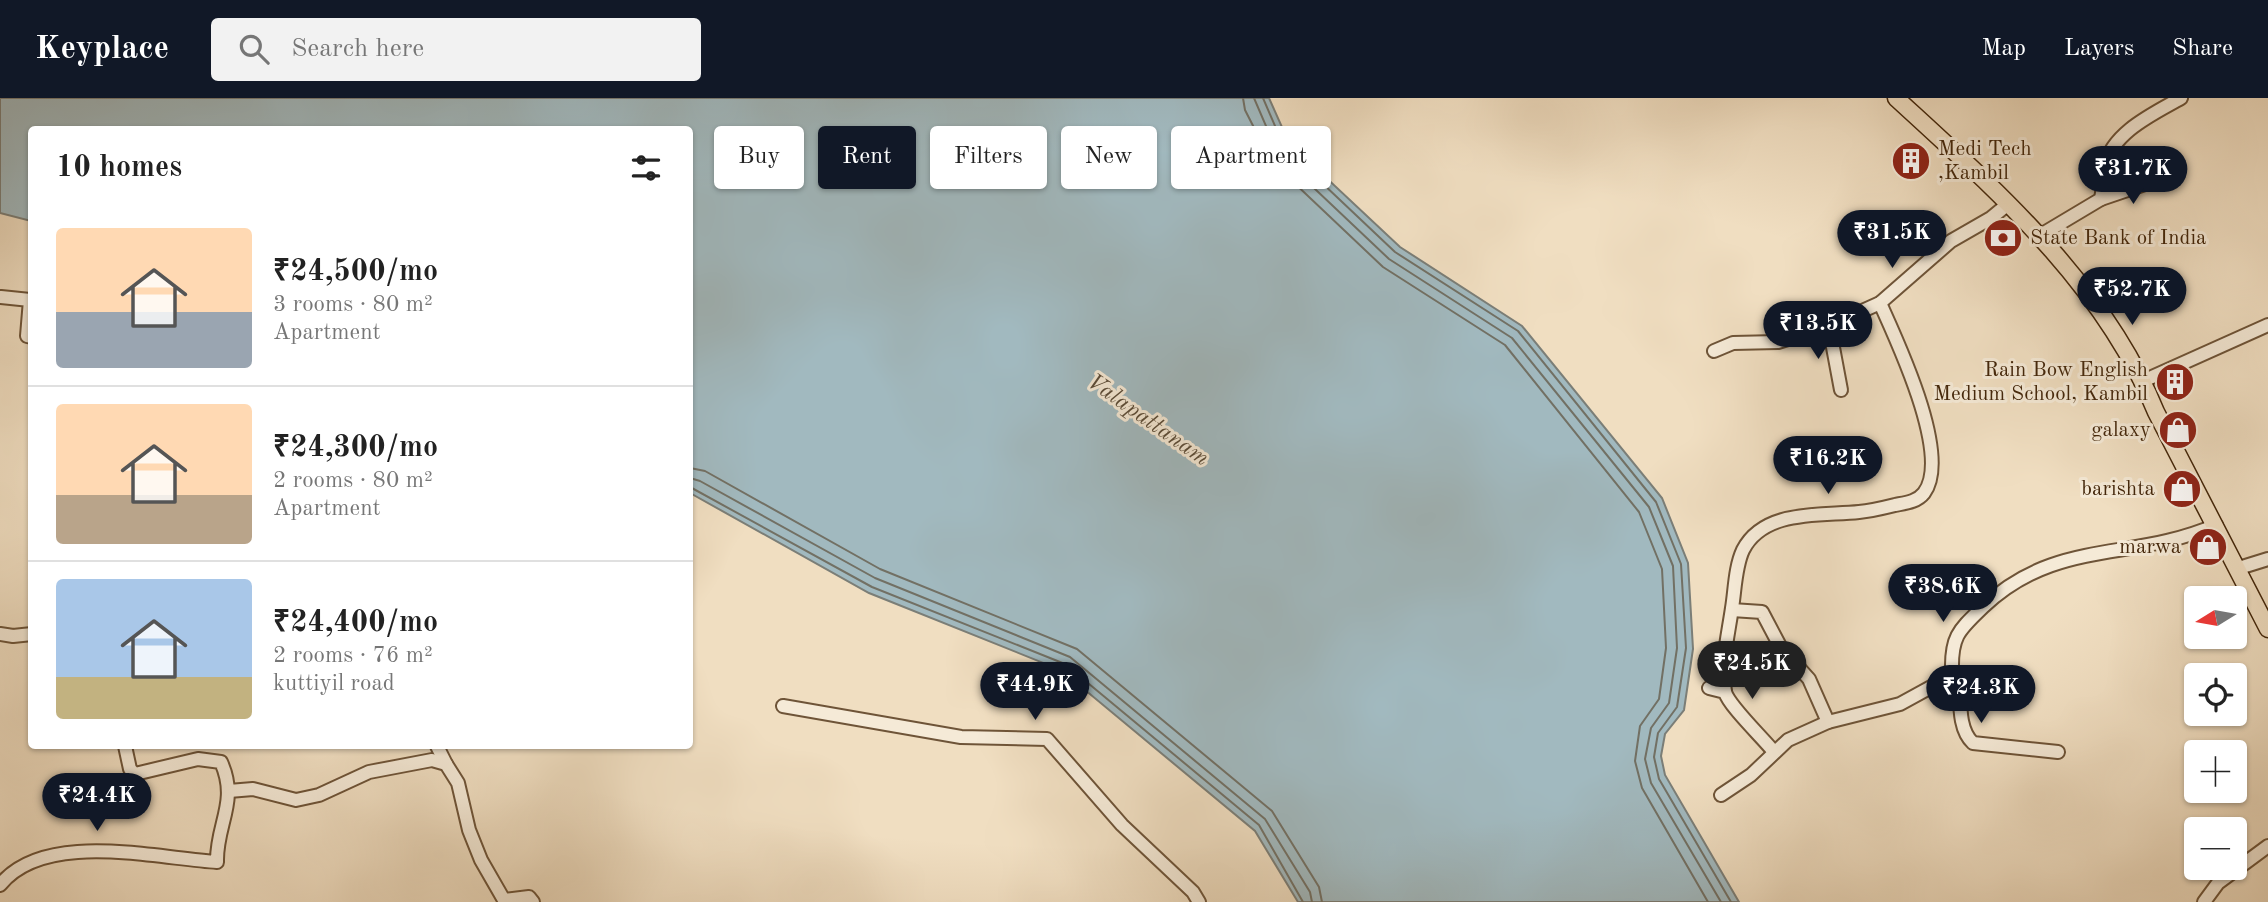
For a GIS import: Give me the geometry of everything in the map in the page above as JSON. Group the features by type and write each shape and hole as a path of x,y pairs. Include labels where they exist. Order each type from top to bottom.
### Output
{"main road":[{"path":"1896,98 2008,204 2043,233 2087,291 2143,380 2156,412 2239,568 2268,629"}],"street":[{"path":"2102,199 2106,164 2116,144 2144,118 2181,98"},
{"path":"2043,233 2102,199 2154,181"},
{"path":"1714,351 1733,344 1778,342 1829,326 1880,303 1951,241 1991,218 2008,204"},
{"path":"1,297 28,300"},
{"path":"1774,752 1746,718 1730,704 1725,692 1724,659 1743,550 1769,526 1788,518 1858,512 1910,502 1922,496 1928,486 1933,461 1914,377 1880,303"},
{"path":"2143,380 2268,325"},
{"path":"1829,326 1841,390"},
{"path":"1721,795 1751,775 1788,740 1828,722 1900,704 1942,681 1952,671 1952,646 1959,628 2016,578 2043,566 2113,548 2146,547 2184,538 2216,524"},
{"path":"2239,568 2268,559"},
{"path":"1732,610 1762,612 1768,618 1781,648 1809,679 1828,722"},
{"path":"0,634 28,634"},
{"path":"1952,671 1959,678 1961,715 1967,737 1973,743 2058,752"},
{"path":"1709,688 1725,692"},
{"path":"783,706 961,737 1047,739 1122,825 1194,892 1199,902"},
{"path":"0,885 24,864 65,851 94,850 217,862 229,791 229,780 221,762 198,759 135,774 130,769 126,749"},
{"path":"438,749 458,783 469,830 481,860 504,900 529,897 533,902"},
{"path":"229,791 253,789 296,800 318,795 369,772 432,760 446,764"},
{"path":"2204,902 2218,883 2268,846"}],"water":[{"name":"Valapattanam","path":"0,98 1269,98 1281,126 1171,126 1171,189 1331,189 1331,182 1400,247 1522,326 1662,498 1688,563 1693,649 1684,710 1665,734 1661,756 1665,775 1739,902 1298,902 1255,831 1061,670 869,593 693,495 693,126 28,126 28,220 0,213"}],"place":[{"name":"Medi Tech ,Kambil","path":"1911,161"},
{"name":"State Bank of India","path":"2003,238"},
{"name":"Rain Bow English Medium School, Kambil","path":"2175,382"},
{"name":"galaxy","path":"2178,430"},
{"name":"barishta","path":"2182,489"},
{"name":"marwa","path":"2208,547"}]}
